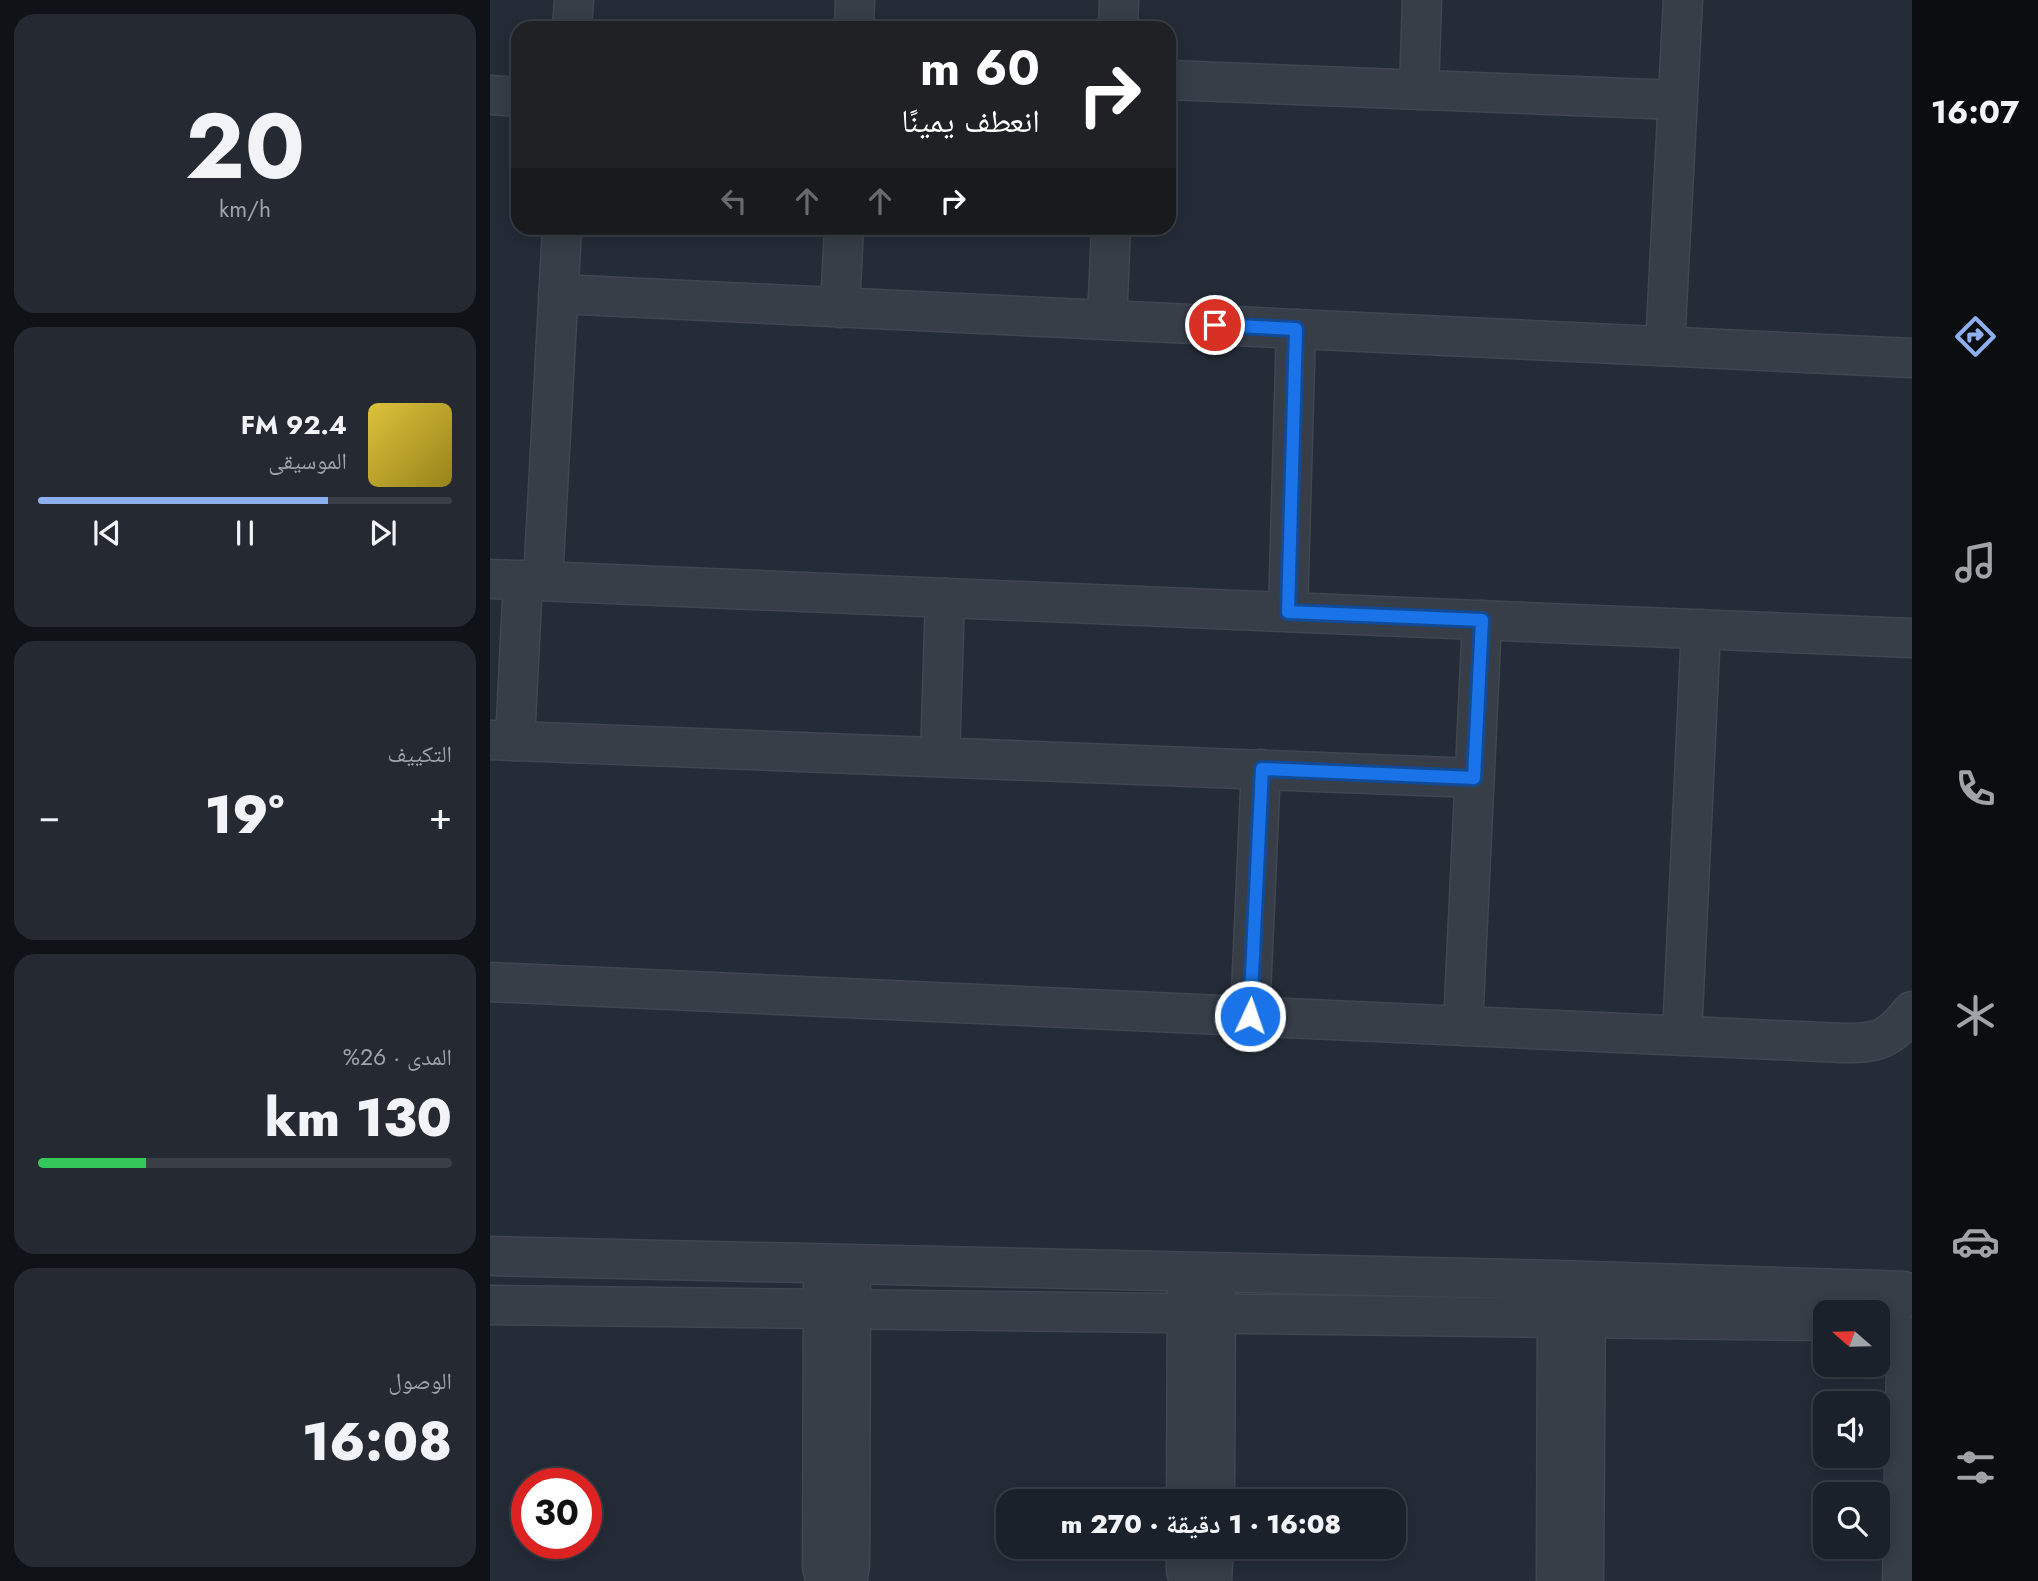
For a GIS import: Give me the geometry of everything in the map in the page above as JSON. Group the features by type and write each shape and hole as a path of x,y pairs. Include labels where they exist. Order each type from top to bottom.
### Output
{"street":[{"path":"572,21 574,0"},
{"path":"854,21 855,0"},
{"path":"1118,21 1119,0"},
{"path":"1419,90 1422,0"},
{"path":"1665,346 1683,0"},
{"path":"1176,79 1678,100"},
{"path":"490,95 511,96"},
{"path":"562,235 558,294 519,580 503,740 1474,778"},
{"path":"840,308 844,235"},
{"path":"1107,320 1111,235"},
{"path":"558,294 1912,358"},
{"path":"1288,612 1296,329"},
{"path":"519,580 1912,638"},
{"path":"940,757 945,598"},
{"path":"1463,1026 1482,620"},
{"path":"1682,1036 1701,629"},
{"path":"1250,1016 1262,769"},
{"path":"490,982 1871,1043 1896,1031 1912,1011"},
{"path":"490,1256 1201,1272 1813,1320"},
{"path":"837,1264 850,1565 848,1578 842,1581"},
{"path":"1201,1272 1214,1489"},
{"path":"490,1305 1202,1314 1877,1290 1903,1292 1912,1297"},
{"path":"1556,1581 1572,1299"},
{"path":"1572,1299 1584,1581"},
{"path":"829,1581 825,1579 822,1567 837,1309"},
{"path":"1187,1489 1202,1314"},
{"path":"1890,1324 1904,1339 1906,1359 1902,1581"},
{"path":"1186,1559 1189,1581"},
{"path":"1212,1581 1213,1559"}],"route":[{"path":"1215,325 1296,329 1288,612 1482,620 1474,778 1262,769 1250,1016"}]}
